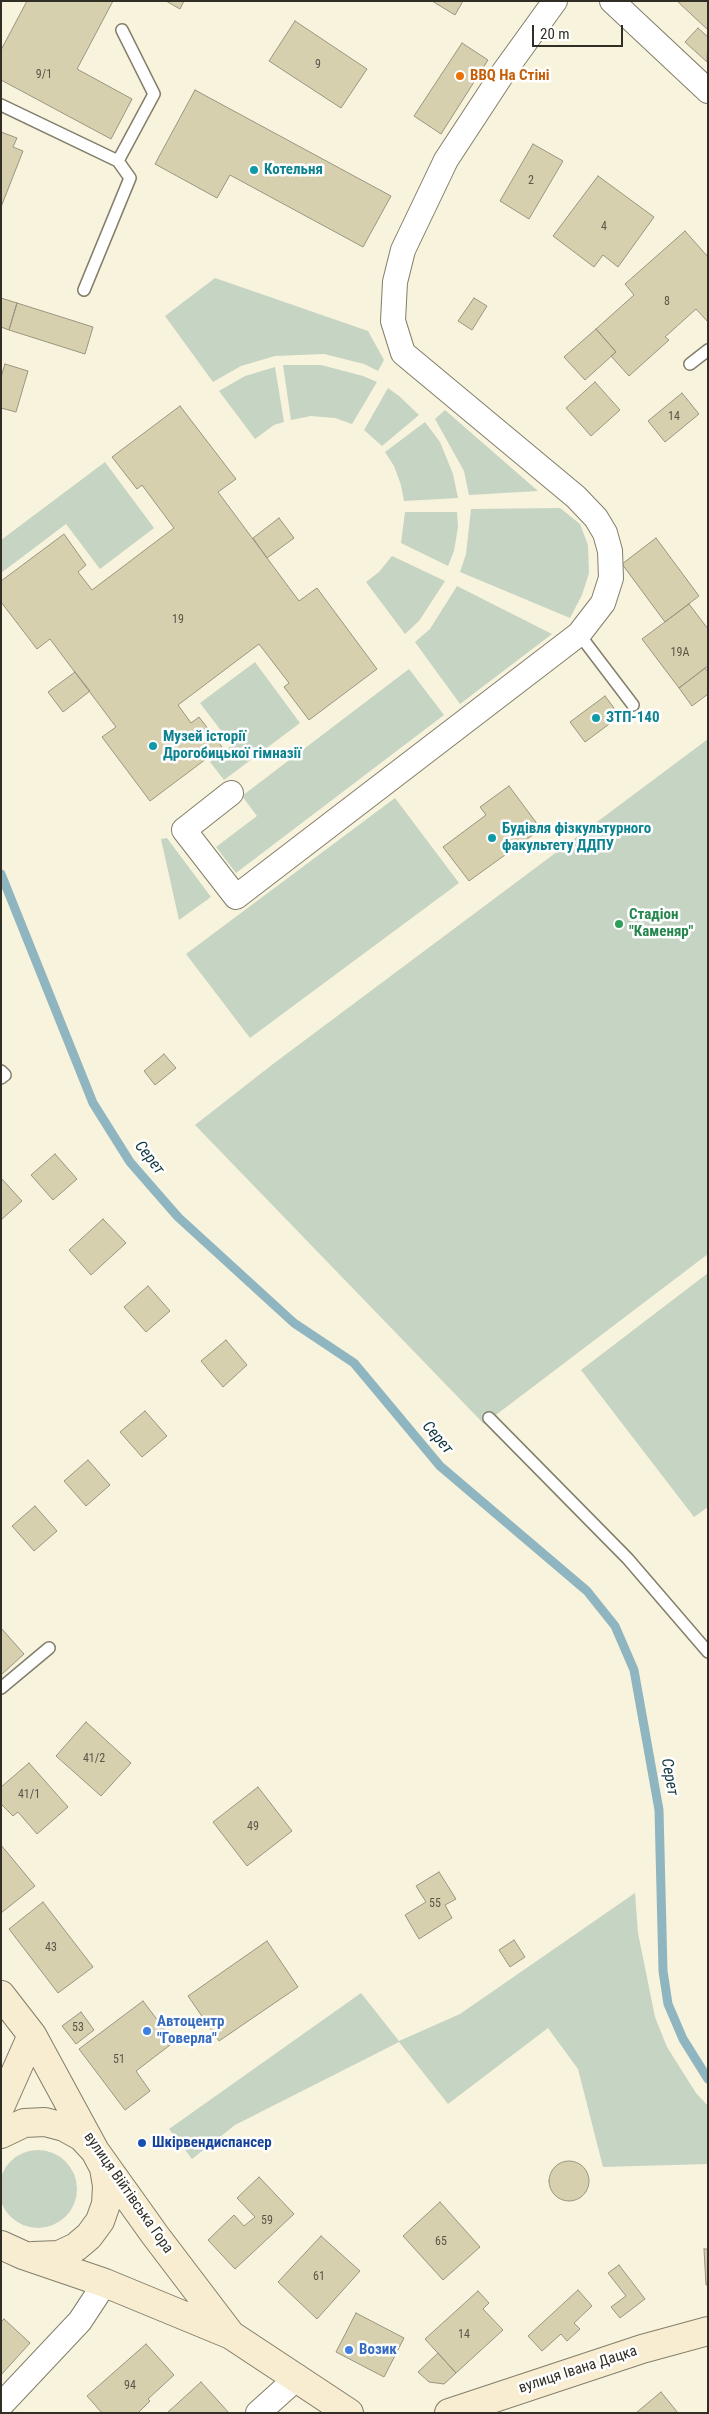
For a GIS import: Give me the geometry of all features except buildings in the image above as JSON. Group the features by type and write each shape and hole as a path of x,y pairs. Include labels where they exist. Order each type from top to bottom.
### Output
{"street":[{"path":"231,793 184,830 236,897 579,634 603,603 611,578 610,551 605,532 596,518 576,497 403,353 393,321 395,282 403,250 446,160 503,73 555,1"},
{"path":"612,1 707,90"},
{"name":"вулиця Війтівська Гора","path":"1,1995 32,2035 95,2151 155,2235 231,2334"},
{"path":"1,2105 32,2035"},
{"path":"1,2134 24,2123 45,2122 70,2130 82,2137 95,2151 104,2168 108,2186 106,2204 95,2228 76,2247 60,2255 42,2258 8,2252"},
{"name":"вулиця Війтівська Гора","path":"8,2252 105,2283 231,2334 298,2377 348,2413"},
{"path":"1,2406 80,2321 105,2283"},
{"name":"вулиця Івана Дацка","path":"449,2413 642,2349 708,2331"},
{"path":"258,2413 298,2377"}],"lane":[{"path":"118,161 154,94 122,30"},
{"path":"1,105 118,161 130,178 84,290"},
{"path":"690,364 708,350"},
{"path":"579,634 633,705"},
{"path":"1,1071 5,1075 1,1078"},
{"path":"489,1418 628,1559 708,1652"},
{"path":"1,1688 49,1648"}],"green space":[{"path":"215,278 368,331 384,360 378,371 364,364 324,354 275,356 241,366 213,382 165,316"},
{"path":"283,365 321,365 363,376 377,382 352,424 335,418 311,416 291,420"},
{"path":"275,367 284,422 274,425 255,439 219,391 245,376"},
{"path":"388,388 419,415 382,446 364,430"},
{"path":"445,410 538,491 469,495 464,471 435,419"},
{"path":"425,422 440,442 453,474 458,498 404,501 401,485 394,466 385,452"},
{"path":"105,462 154,528 100,569 66,524 1,573 1,540"},
{"path":"560,508 580,524 588,545 589,573 582,595 570,618 460,572 466,554 471,509"},
{"path":"405,512 457,512 458,527 454,551 448,566 401,543"},
{"path":"392,556 445,581 419,621 405,634 366,582 379,572"},
{"path":"457,586 552,634 460,704 415,642 430,629"},
{"path":"255,662 300,723 224,780 210,762 232,745 200,703"},
{"path":"409,669 444,715 236,873 216,847 257,816 242,796"},
{"path":"708,739 708,1254 484,1424 195,1125 273,1064"},
{"path":"395,798 459,883 250,1038 186,954"},
{"path":"167,838 211,897 179,920 161,839"},
{"path":"708,1273 708,1507 694,1517 581,1370"},
{"path":"635,1893 638,1933 655,2017 667,2047 696,2093 708,2106 708,2164 603,2167 578,2069 548,2028 448,2104 399,2042 235,2125 192,2159 169,2129 361,1993 399,2041 460,2014"},
{"path":"38,2150 53,2153 65,2162 74,2174 77,2189 74,2204 65,2216 53,2225 38,2228 23,2225 11,2216 2,2204 -1,2189 2,2174 11,2162 23,2153"}],"waterway":[{"name":"Серет","path":"1,874 93,1103 130,1162 178,1217 294,1323 354,1363 440,1466 587,1591 615,1626 634,1670 659,1810 663,1971 668,2004 683,2039 708,2079"}],"place":[{"name":"BBQ На Стіні","path":"460,76"},
{"name":"Котельня","path":"254,170"},
{"name":"ЗТП-140","path":"596,718"},
{"name":"Музей історії Дрогобицької гімназії","path":"153,746"},
{"name":"Будівля фізкультурного факультету ДДПУ","path":"492,838"},
{"name":"Стадіон \"Каменяр\"","path":"619,924"},
{"name":"Автоцентр \"Говерла\"","path":"147,2031"},
{"name":"Шкірвендиспансер","path":"142,2143"},
{"name":"Возик","path":"349,2350"}]}
